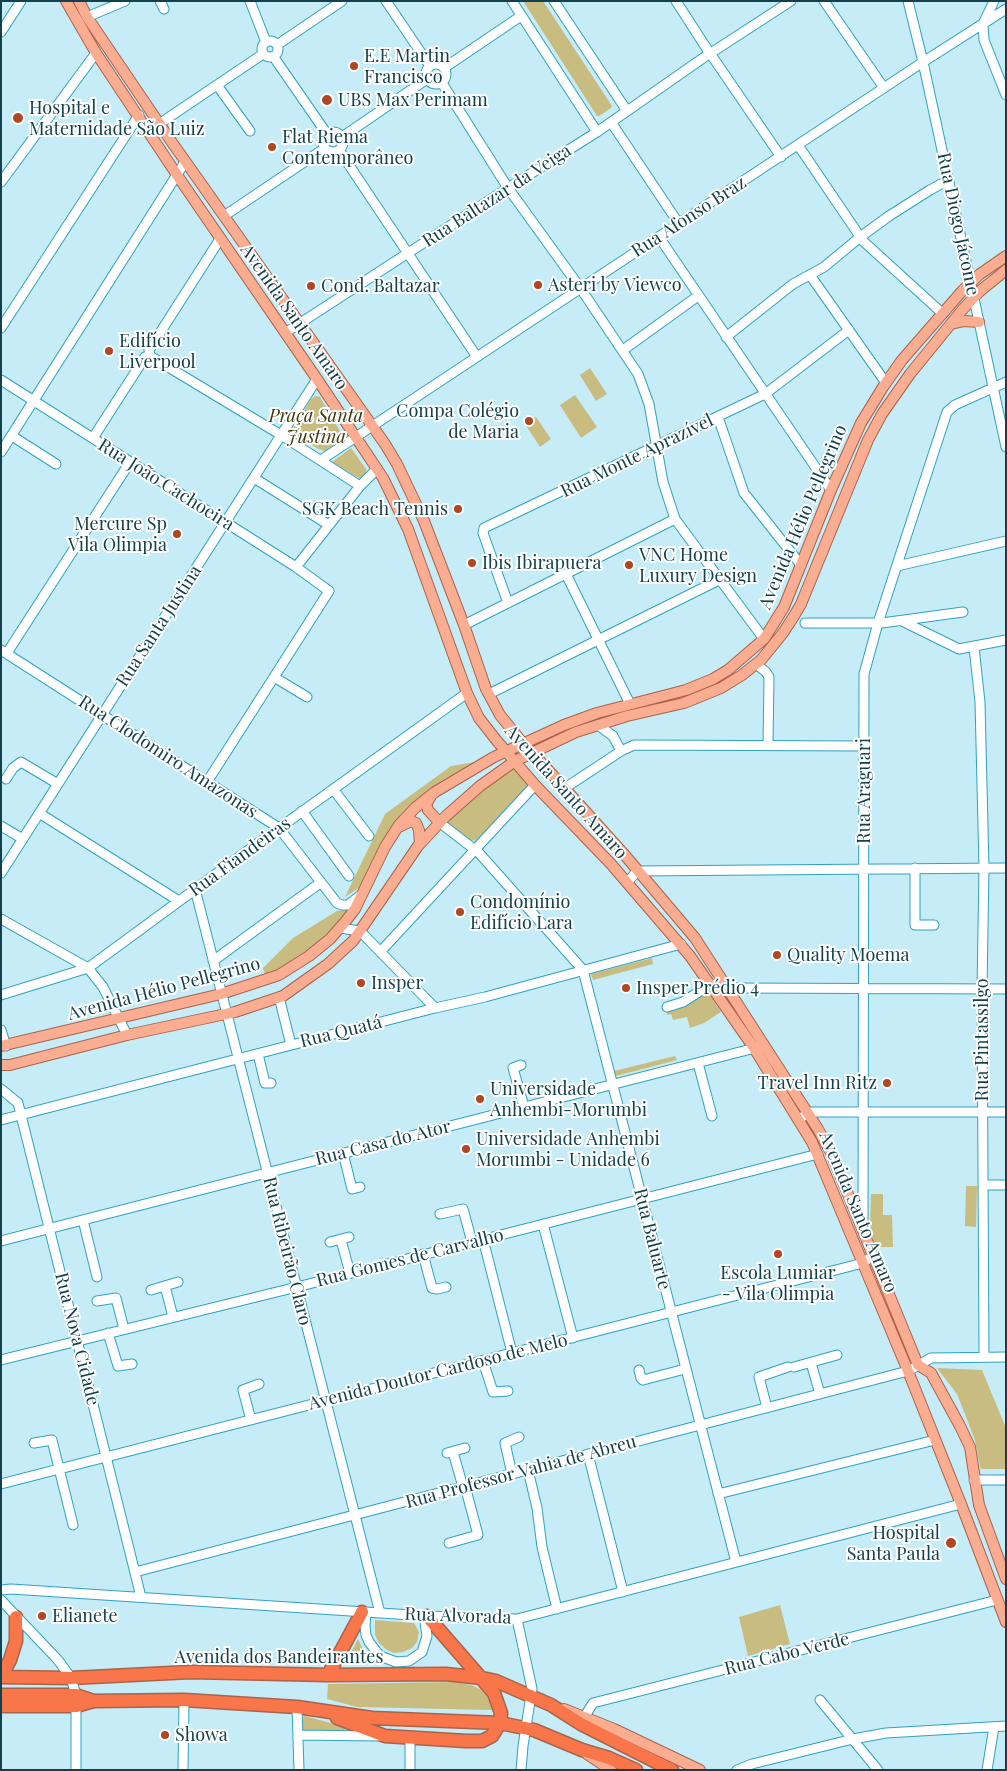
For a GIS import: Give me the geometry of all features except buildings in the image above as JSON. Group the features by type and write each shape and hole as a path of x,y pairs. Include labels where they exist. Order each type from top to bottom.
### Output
{"highway":[{"path":"328,1675 364,1612"},
{"path":"314,1710 385,1736 482,1741 492,1736 500,1722 501,1713 494,1693 426,1616"},
{"path":"1,1677 10,1660 16,1641 16,1617"},
{"name":"Avenida dos Bandeirantes","path":"1,1677 71,1678 191,1672 328,1675 446,1674 482,1678 496,1681 551,1705 581,1724 672,1770"},
{"path":"1,1695 76,1701"},
{"path":"1,1706 76,1701 184,1700 297,1707 372,1718 500,1722 526,1727 636,1770"}],"main road":[{"name":"Avenida Santo Amaro","path":"66,1 96,52 177,175 317,379 394,498 408,529 467,693 479,718 535,785 681,944 760,1046 808,1112 831,1153 863,1236 909,1340 918,1365 931,1374 970,1447 979,1505 1006,1579"},
{"name":"Avenida Santo Amaro","path":"79,1 87,17 185,162 374,426 396,464 424,521 489,694 500,715 531,753 565,788 696,938 728,988 818,1154 908,1371 1006,1622"},
{"name":"Avenida Hélio Pellegrino","path":"4,1046 222,994 279,975 330,940 355,909 385,847 395,831 415,808 435,792 523,743 564,725 597,713 686,690 713,679 728,670 764,639 784,607 831,490 861,423 886,383 902,360 971,282 1006,256"},
{"name":"Avenida Hélio Pellegrino","path":"6,1065 127,1035 227,1014 279,997 305,982 353,941 420,844 440,822 480,786 515,761 576,732 598,724 684,702 707,694 742,675 756,664 783,633 801,604 868,440 882,414 910,374 951,324 974,298 1006,270"},
{"path":"951,324 964,321 979,322"},
{"path":"435,792 428,801 427,807 429,813 440,822"},
{"path":"395,831 408,822 414,821 419,827 420,844"},
{"name":"Avenida dos Bandeirantes","path":"551,1705 585,1716 700,1770"},
{"path":"582,1750 611,1770"}],"street":[{"path":"1,32 21,1"},
{"path":"87,17 125,1"},
{"path":"250,1 266,42"},
{"path":"277,45 342,1"},
{"path":"386,1 430,66"},
{"path":"512,1 597,132"},
{"path":"554,1 627,112"},
{"path":"676,1 781,157"},
{"name":"Rua Baltazar da Veiga","path":"286,334 508,188 597,132 710,53 791,1"},
{"path":"824,1 884,88"},
{"name":"Rua Diogo Jácome","path":"908,1 923,62 1006,447"},
{"path":"994,1 986,22 984,40 1006,95"},
{"path":"986,22 1000,1"},
{"name":"Rua Afonso Braz","path":"321,460 923,62 1006,10"},
{"path":"444,68 521,16"},
{"path":"266,42 273,42 277,45"},
{"path":"263,54 262,47 266,42"},
{"path":"263,54 267,57 273,56 278,50 277,45"},
{"path":"1,182 96,52"},
{"path":"159,124 263,54"},
{"path":"273,56 327,134"},
{"path":"427,80 426,73 430,66 438,64 444,68 446,76 442,83"},
{"path":"427,80 434,84 442,83"},
{"path":"342,137 427,80"},
{"path":"442,83 508,188 581,289 638,374 649,404 663,482 675,520 764,639"},
{"path":"217,85 250,131"},
{"path":"1,328 139,115"},
{"path":"611,122 679,224"},
{"path":"337,132 342,137 343,142 339,150 333,152 325,148 323,142 327,134 337,132"},
{"path":"798,146 859,238 942,314"},
{"path":"224,216 325,148"},
{"path":"339,150 477,357"},
{"path":"1,452 185,162"},
{"path":"726,337 792,284 824,267 859,238 930,190 948,182"},
{"path":"659,237 831,490"},
{"path":"150,356 149,350 220,240"},
{"path":"810,275 886,383"},
{"path":"623,350 698,296"},
{"name":"Rua Monte Aprazível","path":"508,603 483,533 484,528 658,447 765,394 849,330"},
{"path":"93,438 145,357 150,356 281,435 360,486"},
{"name":"Rua Santa Justina","path":"1,873 317,379"},
{"name":"Rua João Cachoeira","path":"1,380 226,522 327,589 329,592 274,677"},
{"name":"Rua Araguari","path":"863,1236 864,674 878,623 947,412 955,405 1006,382"},
{"path":"718,417 744,493 801,565"},
{"path":"12,436 56,464"},
{"path":"3,651 130,462"},
{"path":"296,567 360,486 377,469"},
{"path":"254,478 329,525"},
{"path":"464,625 675,520"},
{"path":"897,566 1006,541"},
{"path":"566,574 630,704"},
{"path":"489,694 719,580"},
{"path":"805,623 878,623 963,612"},
{"path":"902,621 956,648 974,647 1006,640"},
{"name":"Rua Pintassilgo","path":"974,647 981,723 984,868 982,989 984,1357"},
{"name":"Rua Clodomiro Amazonas","path":"3,651 279,828 333,899 342,905 348,905 364,892"},
{"path":"756,664 769,677 768,745"},
{"path":"207,782 274,677 307,697"},
{"name":"Rua Fiandeiras","path":"1,995 88,968 467,693"},
{"path":"598,724 613,736 621,751"},
{"path":"565,788 630,746 864,746"},
{"path":"6,779 13,768 20,762 58,784"},
{"path":"381,951 535,785"},
{"path":"333,789 369,836"},
{"path":"302,811 349,876"},
{"path":"39,813 179,901"},
{"name":"Rua Baluarte","path":"440,822 476,850 583,970 736,1562"},
{"path":"1,826 23,839"},
{"path":"915,868 916,925 934,925"},
{"path":"627,883 638,871 1006,868"},
{"path":"213,960 320,883"},
{"name":"Rua Ribeirão Claro","path":"195,889 380,1613"},
{"path":"1,919 88,968 103,987 127,1035"},
{"path":"340,928 360,931 435,1008"},
{"name":"Rua Quatá","path":"1,1120 435,1008 485,997 681,944"},
{"path":"667,1007 684,1002 711,984"},
{"path":"728,988 863,990 1006,989"},
{"path":"279,997 291,1045"},
{"path":"1,1030 4,1046"},
{"name":"Rua Casa do Ator","path":"1,1240 760,1046"},
{"path":"258,1054 265,1083 271,1083"},
{"path":"698,1063 712,1116"},
{"path":"521,1065 513,1068 524,1107"},
{"name":"Rua Nova Cidade","path":"1,1089 17,1101 21,1115 141,1597"},
{"path":"799,1120 808,1112 1006,1112"},
{"path":"343,1153 352,1189 360,1187"},
{"name":"Rua Gomes de Carvalho","path":"1,1360 297,1287 818,1154"},
{"path":"982,1185 1006,1185"},
{"path":"440,1214 463,1208 472,1242"},
{"path":"83,1220 97,1277"},
{"path":"543,1224 573,1338"},
{"path":"330,1242 345,1238 350,1273"},
{"path":"483,1239 512,1353"},
{"path":"423,1254 432,1288 446,1287"},
{"name":"Avenida Doutor Cardoso de Melo","path":"1,1484 863,1263 872,1256"},
{"path":"151,1290 178,1282"},
{"path":"165,1286 173,1317"},
{"path":"97,1301 116,1298 124,1329"},
{"path":"108,1333 118,1366 132,1364"},
{"path":"767,1408 759,1377 836,1355"},
{"name":"Rua Professor Vahia de Abreu","path":"134,1572 908,1371 931,1358 1006,1357"},
{"path":"484,1360 493,1392 508,1391"},
{"path":"811,1363 820,1394"},
{"path":"640,1370 643,1380 685,1369"},
{"path":"250,1420 243,1390 259,1384"},
{"path":"512,1474 504,1443 519,1438"},
{"path":"34,1443 52,1440 74,1525"},
{"path":"718,1494 935,1440"},
{"path":"450,1544 478,1535 464,1487 450,1452 465,1448"},
{"path":"588,1454 623,1592"},
{"path":"528,1470 537,1508 542,1547 557,1609"},
{"path":"974,1480 1006,1480"},
{"name":"Rua Alvorada","path":"1,1590 10,1588 426,1616 517,1619 961,1504"},
{"path":"1,1600 58,1660 71,1678 76,1701 76,1770"},
{"name":"Rua Cabo Verde","path":"585,1716 593,1703 997,1600"},
{"path":"364,1612 369,1642 380,1656 396,1662 409,1661 422,1652 427,1636 426,1616"},
{"path":"517,1619 531,1683 532,1696 522,1746 521,1770"},
{"path":"183,1770 184,1700"},
{"path":"820,1700 878,1770"},
{"path":"297,1707 299,1770"},
{"path":"737,1770 752,1764 853,1739 886,1733 1006,1726"},
{"path":"987,1770 994,1727"},
{"path":"298,1735 385,1736"},
{"path":"410,1737 410,1770"}],"green space":[{"path":"523,1 543,1 612,106 611,108 597,116"},
{"path":"590,368 607,394 596,401 580,375"},
{"path":"575,395 597,427 581,438 560,405"},
{"name":"Praça Santa Justina","path":"316,396 320,397 344,438 325,451 318,449 296,435 293,429 311,399"},
{"path":"536,417 551,439 540,447 525,424"},
{"path":"351,448 366,469 362,480 332,462"},
{"path":"475,762 427,792 360,887 345,897 385,814 451,766"},
{"path":"514,768 530,784 478,841 469,840 445,823 472,798"},
{"path":"349,909 342,919 305,955 266,977 263,968 293,938 337,911"},
{"path":"652,958 653,964 593,980 591,974"},
{"path":"709,988 716,998 713,1000 721,1012 704,1023 690,1028 687,1017 673,1020 671,1014 667,1015 666,1011"},
{"path":"675,1056 677,1060 616,1076 614,1071"},
{"path":"966,1186 977,1186 976,1227 965,1226"},
{"path":"871,1194 883,1194 883,1215 892,1215 893,1247 876,1247 873,1241 870,1224"},
{"path":"937,1368 982,1370 1006,1428 1006,1469 982,1469 980,1467 975,1440 957,1394"},
{"path":"780,1605 790,1644 748,1656 739,1617"},
{"path":"375,1620 414,1623 419,1632 417,1642 412,1648 403,1652 394,1653 387,1650 379,1643 375,1635"},
{"path":"358,1639 364,1652 371,1662 346,1662"},
{"path":"454,1682 471,1685 480,1689 492,1701 494,1707 491,1710 357,1707 327,1699 328,1684"},
{"path":"303,1717 345,1727 345,1734 301,1731"}],"place":[{"name":"E.E Martin Francisco","path":"354,66"},
{"name":"UBS Max Perimam","path":"327,100"},
{"name":"Hospital e Maternidade São Luiz","path":"18,118"},
{"name":"Flat Riema Contemporâneo","path":"272,147"},
{"name":"Asteri by Viewco","path":"538,285"},
{"name":"Cond. Baltazar","path":"311,286"},
{"name":"Edifício Liverpool","path":"109,351"},
{"name":"Compa Colégio de Maria","path":"529,421"},
{"name":"SGK Beach Tennis","path":"458,509"},
{"name":"Mercure Sp Vila Olimpia","path":"177,534"},
{"name":"Ibis Ibirapuera","path":"472,563"},
{"name":"VNC Home Luxury Design","path":"629,565"},
{"name":"Condomínio Edifício Lara","path":"460,912"},
{"name":"Quality Moema","path":"777,955"},
{"name":"Insper","path":"361,983"},
{"name":"Insper Prédio 4","path":"626,988"},
{"name":"Travel Inn Ritz","path":"887,1083"},
{"name":"Universidade Anhembi-Morumbi","path":"480,1099"},
{"name":"Universidade Anhembi Morumbi - Unidade 6","path":"466,1149"},
{"name":"Escola Lumiar - Vila Olimpia","path":"778,1254"},
{"name":"Hospital Santa Paula","path":"951,1543"},
{"name":"Elianete","path":"42,1616"},
{"name":"Showa","path":"165,1735"}]}
